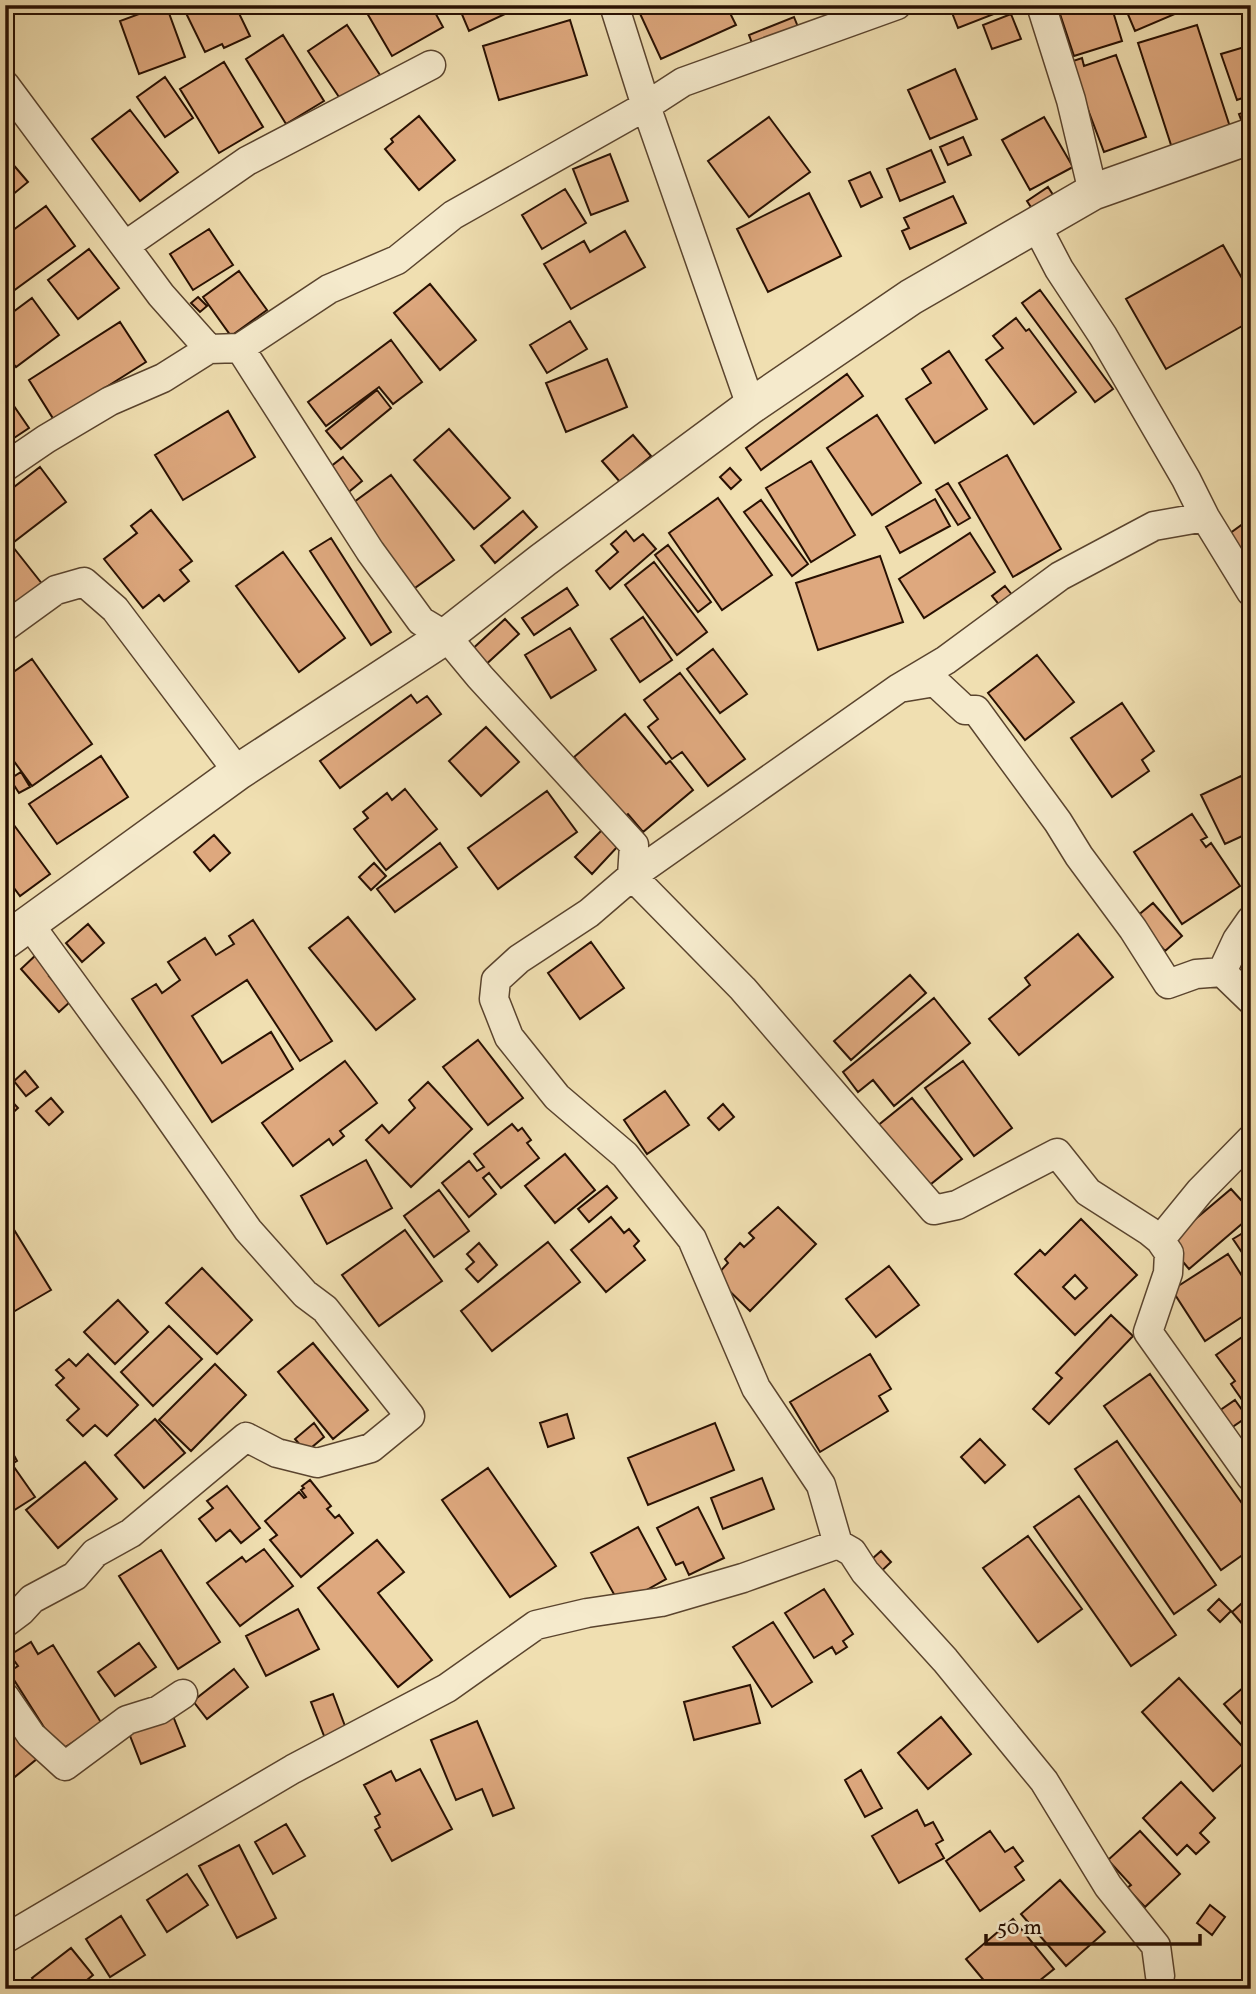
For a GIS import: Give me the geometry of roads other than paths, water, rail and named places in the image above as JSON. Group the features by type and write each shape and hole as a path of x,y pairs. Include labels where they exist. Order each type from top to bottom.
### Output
{"street":[{"path":"614,5 646,106 751,406"},
{"path":"5,467 110,401 163,378 209,349 240,348 330,289 397,260 453,215 646,106 683,82 898,5"},
{"path":"1041,5 1071,100 1093,192"},
{"path":"126,246 247,162 431,65"},
{"path":"5,85 161,295 209,349"},
{"path":"5,1623 32,1599 75,1576 95,1553 131,1533 246,1437 277,1453 317,1463 371,1448 410,1416 325,1309 305,1294 248,1230 150,1090 17,933 238,772 446,636 543,560 751,406 911,297 1093,192 1251,136"},
{"path":"1036,225 1251,592"},
{"path":"240,348 370,551 421,621 446,636 480,677 634,845 632,876 743,989 934,1210 957,1205 1057,1153 1088,1192 1160,1240 1169,1253 1168,1273 1148,1332 1251,1478"},
{"path":"1154,526 1186,478"},
{"path":"1160,1976 1156,1946 1108,1886 1044,1781 945,1660 913,1628 865,1572 852,1552 838,1544 821,1485 756,1388 692,1239 625,1155 558,1097 509,1038 494,999 496,980 519,959 589,913 632,876 899,688 946,660 1060,576 1154,526 1205,517"},
{"path":"5,627 56,590 84,582 115,609 238,772"},
{"path":"946,660 976,710 1133,929 1168,984 1196,974 1222,972 1251,1000"},
{"path":"899,688 934,682 965,710 976,710"},
{"path":"1222,972 1237,940 1251,920"},
{"path":"1160,1240 1200,1191 1251,1139"},
{"path":"5,1940 293,1769 447,1688 536,1625 587,1613 661,1602 743,1578 838,1544"},
{"path":"5,1697 31,1735 65,1766 127,1720 159,1710 183,1694"}]}
